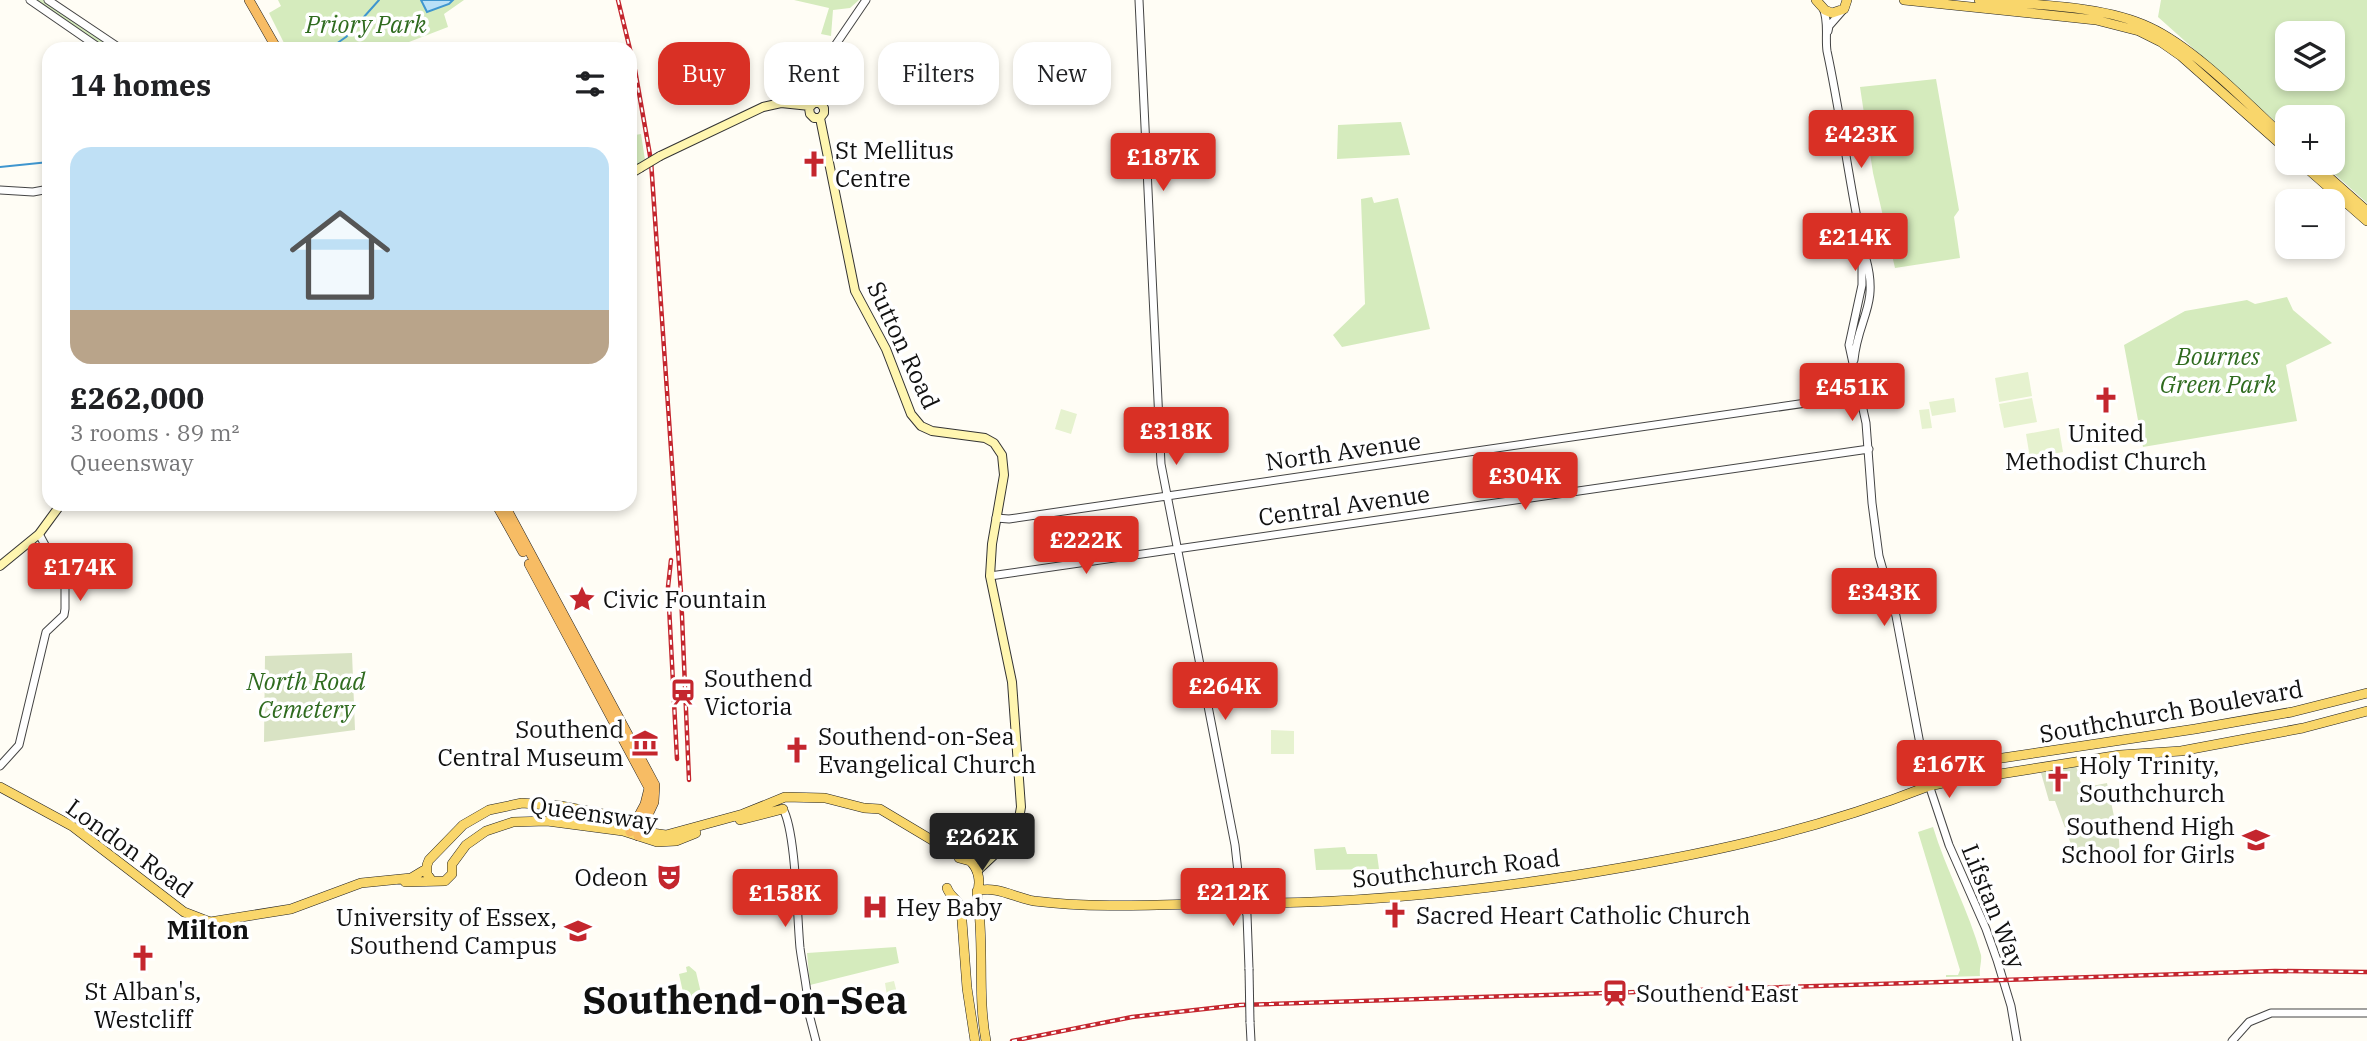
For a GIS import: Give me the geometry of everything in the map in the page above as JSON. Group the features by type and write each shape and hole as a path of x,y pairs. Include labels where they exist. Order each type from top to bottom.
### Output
{"highway":[{"path":"249,0 272,42"},
{"path":"255,0 279,42"},
{"path":"500,511 596,681"},
{"path":"508,511 649,788 636,830"}],"main road":[{"path":"1903,0 2096,20 2139,31 2181,56 2275,139"},
{"path":"1979,0 2109,14 2150,27 2187,51 2275,129"},
{"path":"1820,3 1832,13 1847,3"},
{"path":"637,170 763,107 780,103 792,104 810,110 814,118 820,118"},
{"path":"810,110 817,105"},
{"name":"Sutton Road","path":"821,105 825,111 820,118 842,237 857,298 886,349 916,421 932,431 985,438 994,443 1001,452 1004,469 990,576 1012,682 1021,807 1014,832 1006,846 977,871"},
{"path":"2315,175 2367,221"},
{"path":"2326,175 2367,211"},
{"path":"0,566 39,534 56,511"},
{"name":"Southchurch Boulevard","path":"1929,786 1942,775 1969,763 2292,712 2367,693"},
{"name":"Southchurch Boulevard","path":"1929,786 2120,755 2194,748 2287,732 2367,711"},
{"name":"London Road","path":"0,786 10,794 72,826 190,916 210,922 291,909 304,902 370,881 411,878 426,869"},
{"name":"Southchurch Road","path":"977,892 989,889 1038,901 1112,904 1244,903 1442,894 1692,856 1830,822 1929,786"},
{"name":"Queensway","path":"426,869 428,862 463,825 480,814 509,804 561,806 658,835 675,834 789,797 825,798 874,807 893,815 962,858"},
{"name":"Queensway","path":"432,881 448,880 453,864 466,845 477,836 513,822 547,821 636,830 657,842 676,841 783,809"},
{"path":"962,858 983,859 995,855"},
{"path":"436,856 446,857 453,864"},
{"path":"962,858 974,864 977,871 982,951 982,1010 986,1041"},
{"path":"426,869 432,881"},
{"name":"London Road","path":"355,886 432,881"},
{"path":"947,888 958,900 961,908 967,988 975,1041"}],"street":[{"path":"30,0 91,42"},
{"path":"48,0 111,42"},
{"name":"Sutton Road","path":"837,42 866,0"},
{"path":"1139,0 1161,459 1247,915 1251,1041"},
{"path":"1820,3 1826,15 1825,37 1849,181 1869,272 1871,297 1858,337 1854,364"},
{"path":"1831,67 1829,26 1847,3"},
{"path":"0,190 42,190"},
{"name":"Lifstan Way","path":"1862,246 1862,285 1849,338 1849,349 1861,395 1869,449 1875,530 1884,579 1896,616 1924,769 1949,845 1997,960 2011,1006 2017,1041"},
{"name":"North Avenue","path":"996,518 1009,519 1861,395"},
{"name":"Central Avenue","path":"990,576 1869,449"},
{"path":"0,766 19,746 46,632 60,619 65,609 65,582 39,534"},
{"path":"1924,769 1942,775"},
{"path":"783,809 791,845 802,982 814,1038"},
{"path":"2232,1041 2249,1022 2271,1013 2367,1013"}],"green space":[{"path":"34,0 46,0 108,42 96,42"},
{"name":"Priory Park","path":"278,0 464,0 444,14 448,27 409,42 284,42 269,13 281,6"},
{"path":"794,0 859,0 850,8 833,10 831,36 821,34 829,8"},
{"path":"2161,0 2367,0 2367,203 2336,175 2345,175 2345,105 2275,105 2275,121 2158,17"},
{"path":"1936,79 1959,210 1954,217 1960,258 1895,268 1873,173 1860,87"},
{"path":"1401,122 1410,155 1337,159 1338,125"},
{"path":"641,134 645,160 637,165 637,135"},
{"path":"1372,197 1374,203 1398,198 1430,329 1342,347 1333,335 1365,304 1361,199"},
{"name":"Bournes Green Park","path":"2287,297 2293,310 2332,343 2286,365 2297,421 2143,447 2124,345 2185,311 2247,300 2255,304"},
{"path":"2028,372 2032,396 1999,402 1995,378"},
{"path":"1954,398 1956,412 1932,416 1929,402"},
{"path":"2032,398 2037,422 2004,428 1999,404"},
{"path":"1061,409 1077,414 1071,434 1055,429"},
{"path":"1929,409 1932,428 1922,429 1919,410"},
{"path":"2059,428 2063,452 2030,458 2026,434"},
{"name":"North Road Cemetery","path":"352,653 355,730 264,742 265,656"},
{"path":"1271,730 1294,731 1294,754 1271,754"},
{"path":"2076,765 2082,788 2107,783 2120,858 2080,866 2078,863 2055,801 2049,801 2041,773"},
{"path":"1933,827 1976,939 1981,955 1980,976 1946,977 1958,975 1960,970 1918,832"},
{"path":"1345,847 1347,854 1377,854 1379,869 1316,870 1314,849"},
{"path":"896,947 899,963 810,985 807,953"},
{"path":"689,966 696,972 701,993 692,994 693,1004 686,1006 679,974 687,972 686,967"},
{"path":"894,981 899,1001 895,1003 888,1002 885,983"}],"water":[{"path":"421,0 453,0 427,12"}],"waterway":[{"path":"339,42 379,0"},
{"path":"0,167 42,163"}],"railway":[{"path":"618,0 628,42"},
{"path":"637,81 651,161 681,593 689,780"},
{"path":"671,560 668,587 677,759"},
{"path":"1012,1041 1132,1017 1240,1005 2275,971 2367,972"}],"place":[{"name":"St Mellitus Centre","path":"814,164"},
{"name":"United Methodist Church","path":"2106,400"},
{"name":"Civic Fountain","path":"582,599"},
{"name":"Southend Victoria","path":"683,692"},
{"name":"Southend Central Museum","path":"645,743"},
{"name":"Southend-on-Sea Evangelical Church","path":"797,750"},
{"name":"Holy Trinity, Southchurch","path":"2058,779"},
{"name":"Southend High School for Girls","path":"2256,840"},
{"name":"Odeon","path":"669,877"},
{"name":"Hey Baby","path":"875,907"},
{"name":"Sacred Heart Catholic Church","path":"1395,915"},
{"name":"University of Essex, Southend Campus","path":"578,931"},
{"name":"St Alban's, Westcliff","path":"143,958"},
{"name":"Southend East","path":"1615,993"}],"district":[{"name":"Milton","path":"208,929"},
{"name":"Southend-on-Sea","path":"745,999"}]}
